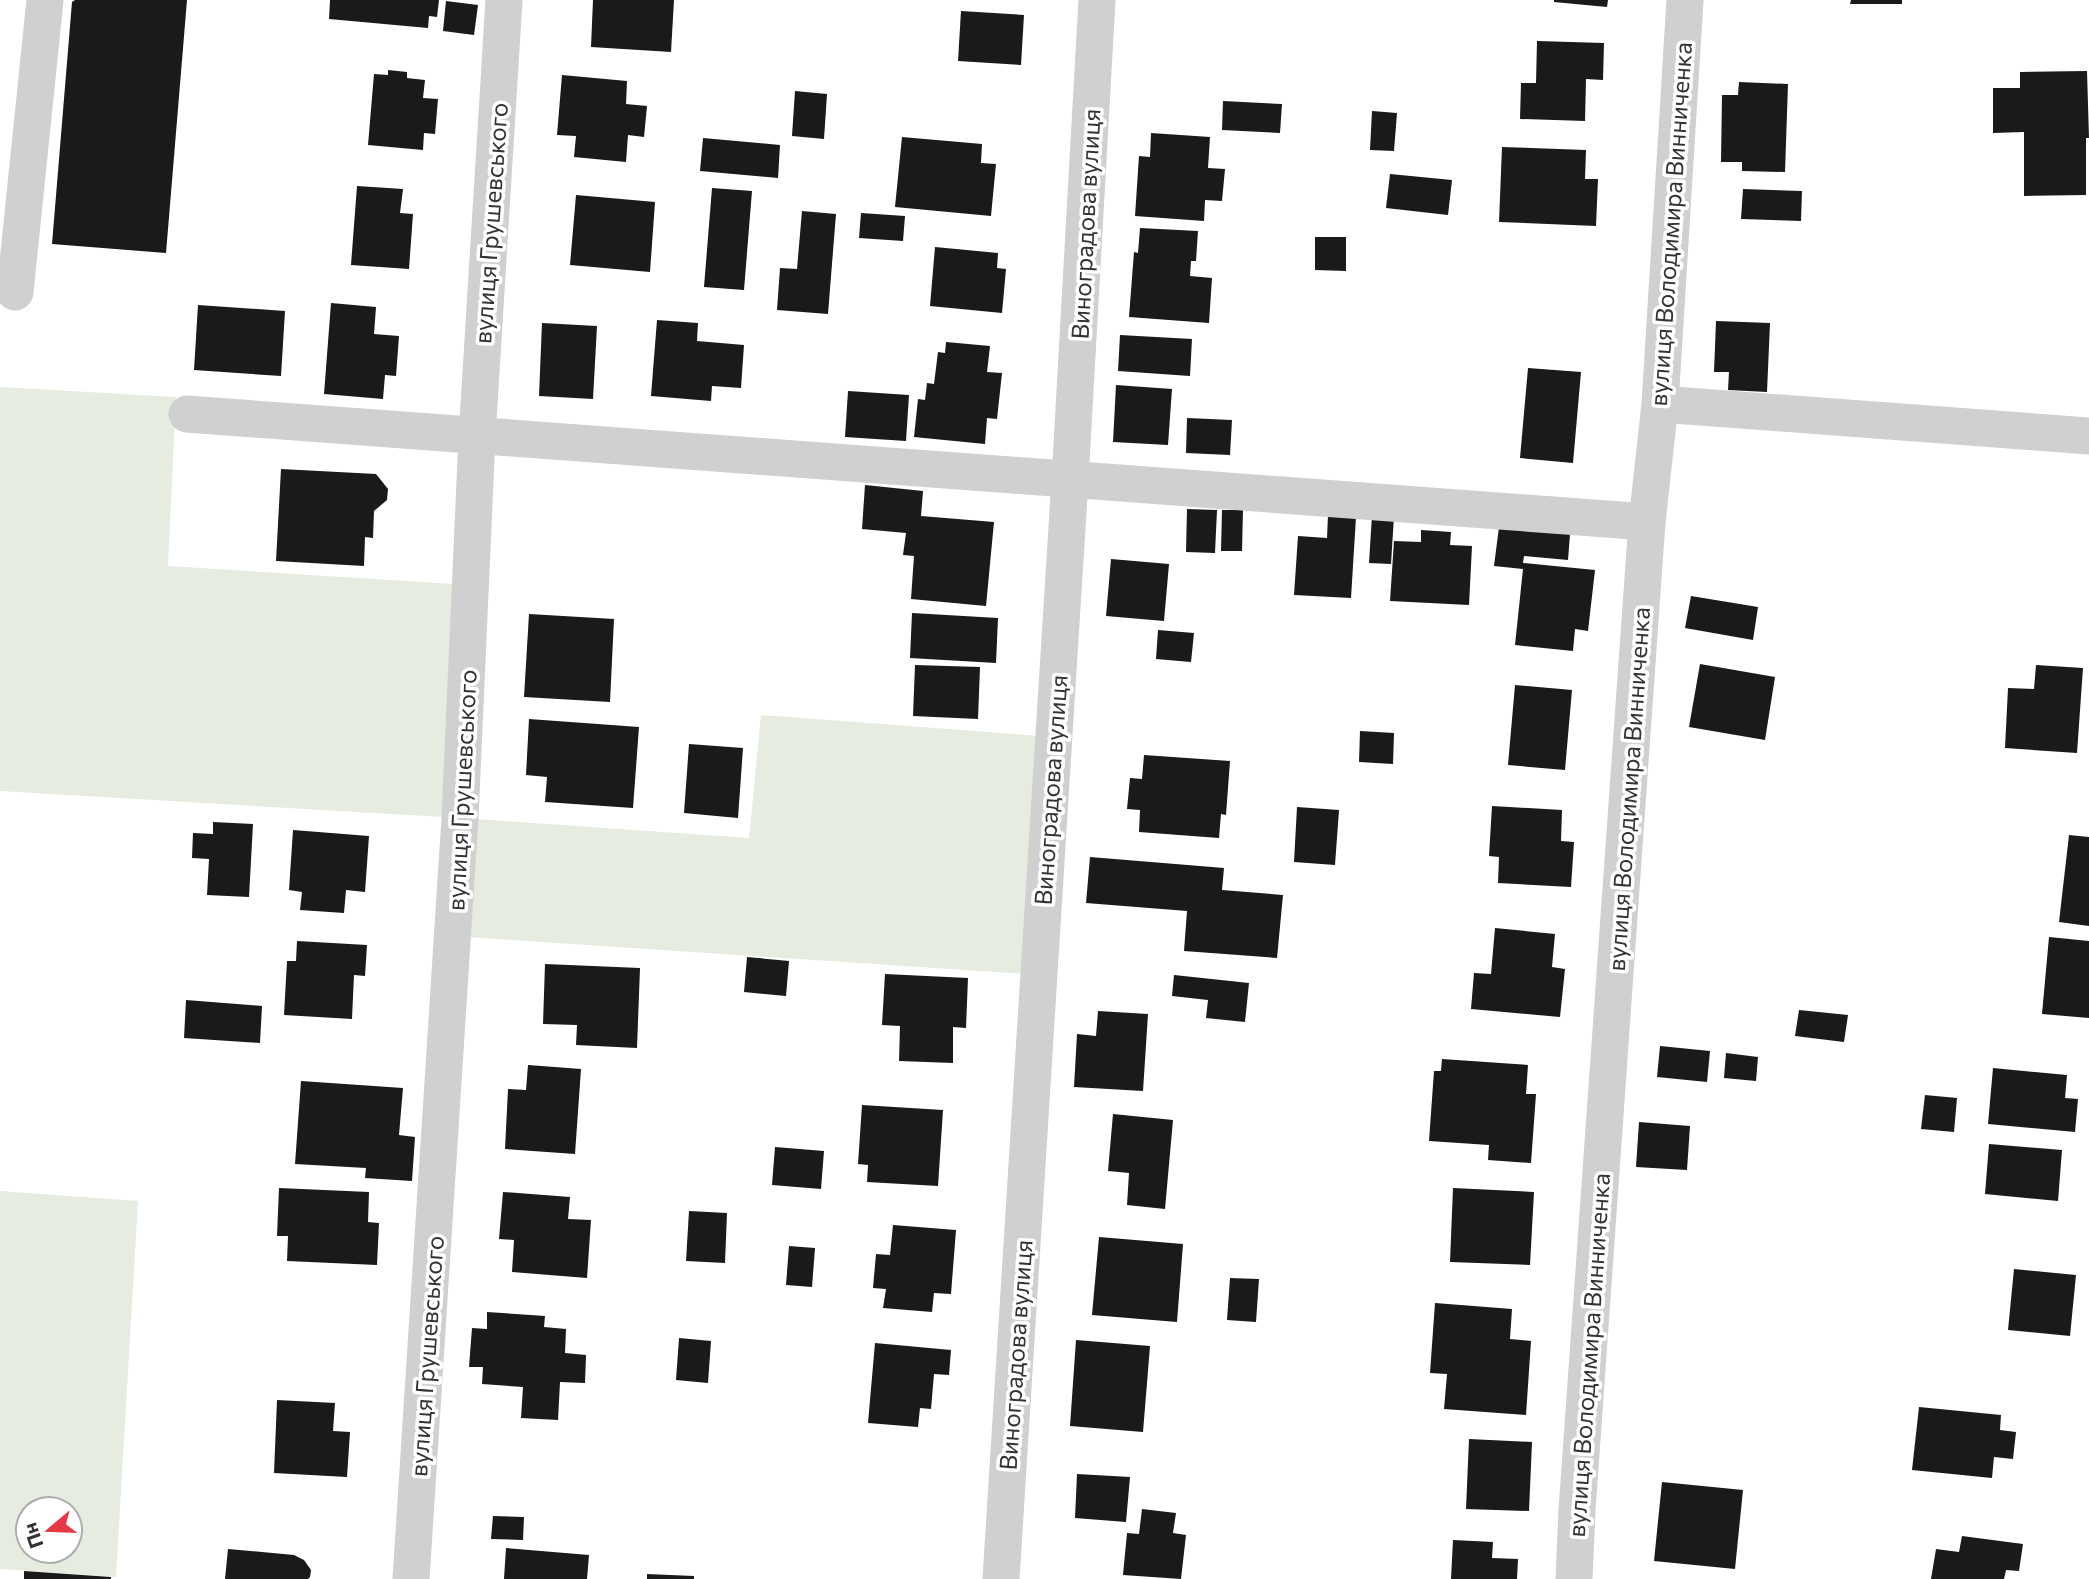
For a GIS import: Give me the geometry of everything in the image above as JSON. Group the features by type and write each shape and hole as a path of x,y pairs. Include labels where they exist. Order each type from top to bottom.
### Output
{"street":[{"path":"15,292 14,175 45,0"},
{"name":"вулиця Грушевського","path":"411,1579 460,831 477,437 504,0"},
{"name":"Виноградова вулиця","path":"1001,1579 1070,480 1097,0"},
{"name":"вулиця Володимира Винниченка","path":"1574,1579 1647,522 1660,404 1685,0"},
{"path":"1660,404 2089,436"},
{"path":"187,414 1647,522"}],"shaded area":[{"path":"0,387 176,397 168,566 470,585 461,818 749,838 761,715 1053,737 1039,975 453,936 460,818 0,791"},
{"path":"0,1191 138,1201 116,1577 0,1569"}],"building":[{"path":"187,0 166,253 52,244 72,2"},
{"path":"330,0 439,0 437,17 429,16 428,28 329,19"},
{"path":"593,0 674,0 671,52 591,47"},
{"path":"1554,0 1608,0 1607,7"},
{"path":"1851,0 1902,0 1902,4 1850,4"},
{"path":"446,1 478,5 474,35 443,31"},
{"path":"961,11 1024,15 1021,65 958,61"},
{"path":"1537,41 1604,43 1603,80 1586,79 1585,121 1520,119 1521,83 1536,83"},
{"path":"388,70 407,72 407,78 425,80 423,98 438,99 435,134 424,133 423,150 368,145 374,74 388,75"},
{"path":"2087,71 2089,138 2086,138 2086,195 2024,196 2024,132 1993,133 1993,88 2020,88 2020,72"},
{"path":"562,75 627,81 626,104 647,106 644,137 628,135 626,162 574,157 576,136 557,135"},
{"path":"1739,82 1788,84 1785,172 1742,171 1742,162 1721,162 1722,95 1738,95"},
{"path":"795,91 827,94 824,139 792,136"},
{"path":"1223,101 1282,104 1280,133 1222,130"},
{"path":"1372,111 1397,113 1394,151 1370,150"},
{"path":"1151,133 1210,137 1208,168 1225,169 1222,201 1205,200 1204,221 1135,216 1139,156 1150,157"},
{"path":"902,137 982,144 981,163 996,164 991,216 895,207"},
{"path":"703,138 780,145 778,178 700,171"},
{"path":"1502,147 1586,150 1585,179 1598,179 1596,226 1499,222"},
{"path":"1390,174 1452,180 1448,215 1386,208"},
{"path":"357,186 403,189 400,213 413,214 409,269 351,265"},
{"path":"712,188 752,191 744,290 704,287"},
{"path":"1743,189 1802,191 1801,221 1741,219"},
{"path":"576,195 655,202 650,272 570,265"},
{"path":"802,211 836,214 828,314 777,310 780,268 797,269"},
{"path":"861,213 905,216 903,241 859,238"},
{"path":"1140,228 1198,231 1196,261 1191,261 1190,276 1212,278 1209,323 1129,317 1134,252 1138,253"},
{"path":"1315,237 1346,237 1346,271 1315,270"},
{"path":"935,247 998,253 997,268 1006,269 1002,313 930,306"},
{"path":"331,303 376,307 374,334 399,336 396,376 385,375 383,399 324,394"},
{"path":"198,305 285,311 281,376 194,370"},
{"path":"657,320 698,323 697,341 744,345 741,388 712,386 711,401 651,396"},
{"path":"1716,321 1770,323 1767,392 1728,390 1729,372 1714,372"},
{"path":"542,323 597,326 593,399 539,396"},
{"path":"1120,335 1192,339 1190,376 1118,371"},
{"path":"946,342 990,346 987,372 1002,373 997,419 987,418 985,444 914,437 918,399 925,400 927,383 934,384 938,352 945,353"},
{"path":"1528,368 1581,372 1573,463 1520,458"},
{"path":"1116,385 1172,389 1168,445 1113,442"},
{"path":"848,391 909,395 906,441 845,437"},
{"path":"1187,418 1232,420 1230,455 1186,453"},
{"path":"281,469 376,474 388,489 387,500 374,511 373,538 365,537 364,566 276,561"},
{"path":"865,485 923,491 921,516 994,522 986,606 911,599 914,556 903,555 906,533 862,529"},
{"path":"1187,509 1217,510 1215,553 1186,552"},
{"path":"1222,510 1243,510 1242,551 1221,551"},
{"path":"1328,515 1356,517 1351,598 1294,595 1298,536 1327,538"},
{"path":"1372,515 1394,516 1391,564 1369,563"},
{"path":"1499,527 1570,534 1568,560 1524,556 1523,563 1595,570 1588,631 1575,629 1573,651 1515,645 1523,569 1494,566"},
{"path":"1421,530 1451,532 1450,545 1472,546 1469,605 1390,601 1394,541 1421,542"},
{"path":"1111,559 1169,564 1164,621 1106,616"},
{"path":"1691,596 1758,607 1753,640 1685,628"},
{"path":"912,613 998,618 996,663 910,658"},
{"path":"529,614 614,619 610,702 524,697"},
{"path":"1158,630 1194,633 1191,662 1156,659"},
{"path":"1700,664 1775,677 1765,740 1689,727"},
{"path":"915,665 980,667 978,719 913,716"},
{"path":"2036,665 2083,668 2077,753 2005,748 2008,688 2034,689"},
{"path":"1515,685 1572,690 1565,770 1508,765"},
{"path":"529,719 639,727 633,808 545,802 547,777 526,775"},
{"path":"1360,731 1394,733 1393,764 1359,762"},
{"path":"689,744 743,748 738,818 684,813"},
{"path":"1144,755 1230,761 1226,815 1221,814 1219,838 1139,832 1140,810 1127,809 1130,778 1142,779"},
{"path":"1492,806 1562,810 1561,841 1574,842 1571,887 1498,883 1499,857 1489,856"},
{"path":"1297,807 1339,810 1335,865 1294,862"},
{"path":"213,822 253,824 249,897 207,895 209,859 192,858 193,833 213,834"},
{"path":"293,830 369,836 365,892 346,890 344,913 300,910 302,892 289,890"},
{"path":"2069,835 2089,837 2089,926 2059,922"},
{"path":"1090,857 1224,868 1222,890 1283,895 1277,958 1184,951 1187,911 1086,903"},
{"path":"1495,928 1555,934 1552,967 1565,969 1560,1017 1471,1009 1474,973 1491,974"},
{"path":"2049,937 2089,941 2089,1018 2042,1014"},
{"path":"297,941 367,945 365,976 354,975 352,1019 284,1015 287,961 296,961"},
{"path":"747,957 789,961 786,996 744,992"},
{"path":"545,964 640,968 637,1048 576,1045 577,1025 543,1024"},
{"path":"885,974 968,978 966,1028 953,1027 953,1063 899,1061 900,1026 882,1025"},
{"path":"1174,975 1249,983 1245,1022 1206,1018 1208,1000 1172,996"},
{"path":"186,1000 262,1006 260,1043 184,1038"},
{"path":"1799,1010 1848,1015 1844,1042 1795,1036"},
{"path":"1098,1011 1148,1014 1143,1091 1074,1087 1077,1034 1096,1036"},
{"path":"1660,1046 1710,1051 1707,1082 1657,1077"},
{"path":"1726,1053 1758,1057 1756,1081 1724,1078"},
{"path":"1442,1059 1528,1065 1526,1094 1536,1094 1531,1163 1488,1160 1489,1145 1429,1141 1434,1071 1441,1071"},
{"path":"528,1065 581,1069 575,1154 505,1149 508,1089 526,1090"},
{"path":"1993,1068 2067,1075 2065,1098 2078,1099 2075,1132 1988,1124"},
{"path":"301,1081 403,1088 399,1135 415,1137 412,1181 365,1178 366,1168 295,1164"},
{"path":"1925,1095 1957,1098 1954,1132 1921,1129"},
{"path":"862,1105 943,1110 938,1186 867,1182 868,1165 858,1164"},
{"path":"1113,1114 1173,1120 1165,1209 1127,1205 1129,1173 1108,1171"},
{"path":"1639,1122 1690,1126 1687,1170 1636,1167"},
{"path":"1989,1144 2062,1150 2058,1201 1985,1194"},
{"path":"775,1147 824,1151 821,1189 772,1185"},
{"path":"279,1188 369,1192 368,1222 379,1223 377,1265 287,1261 288,1236 277,1236"},
{"path":"1453,1188 1534,1192 1530,1265 1450,1262"},
{"path":"503,1192 570,1197 568,1219 591,1220 587,1278 512,1272 514,1240 499,1239"},
{"path":"689,1211 727,1213 725,1263 686,1261"},
{"path":"893,1225 956,1230 951,1294 934,1293 932,1312 883,1308 886,1289 873,1288 876,1254 890,1255"},
{"path":"1099,1237 1183,1244 1177,1322 1092,1315"},
{"path":"789,1246 815,1248 812,1287 786,1285"},
{"path":"2014,1269 2076,1275 2070,1336 2008,1330"},
{"path":"1230,1278 1259,1279 1256,1322 1227,1320"},
{"path":"1435,1303 1512,1309 1510,1339 1531,1341 1526,1415 1444,1409 1447,1374 1430,1373"},
{"path":"487,1312 545,1316 544,1327 566,1329 565,1353 586,1355 585,1383 560,1382 558,1420 521,1418 523,1387 482,1384 483,1367 469,1367 472,1328 487,1329"},
{"path":"679,1338 711,1341 708,1383 676,1380"},
{"path":"1076,1340 1150,1346 1143,1432 1070,1426"},
{"path":"875,1343 951,1350 949,1375 934,1374 931,1409 920,1408 918,1427 868,1423"},
{"path":"277,1400 335,1403 333,1431 350,1432 347,1477 274,1473"},
{"path":"1919,1407 2001,1415 2000,1430 2016,1432 2013,1459 1994,1457 1992,1478 1912,1470"},
{"path":"1469,1439 1532,1442 1529,1511 1466,1509"},
{"path":"1077,1474 1130,1477 1126,1522 1075,1518"},
{"path":"1662,1482 1743,1490 1735,1569 1654,1561"},
{"path":"1142,1509 1176,1513 1173,1533 1186,1535 1181,1579 1123,1575 1127,1533 1139,1534"},
{"path":"493,1516 524,1517 523,1540 491,1539"},
{"path":"1962,1536 2023,1544 2019,1571 2006,1570 2004,1579 1931,1579 1936,1549 1959,1552"},
{"path":"1453,1540 1493,1542 1492,1558 1518,1559 1517,1579 1451,1579"},
{"path":"506,1548 589,1555 587,1579 504,1579"},
{"path":"228,1549 294,1555 304,1560 311,1570 310,1577 225,1579"},
{"path":"24,1571 111,1577 111,1579 24,1579"},
{"path":"647,1574 694,1576 694,1579 647,1579"}]}
